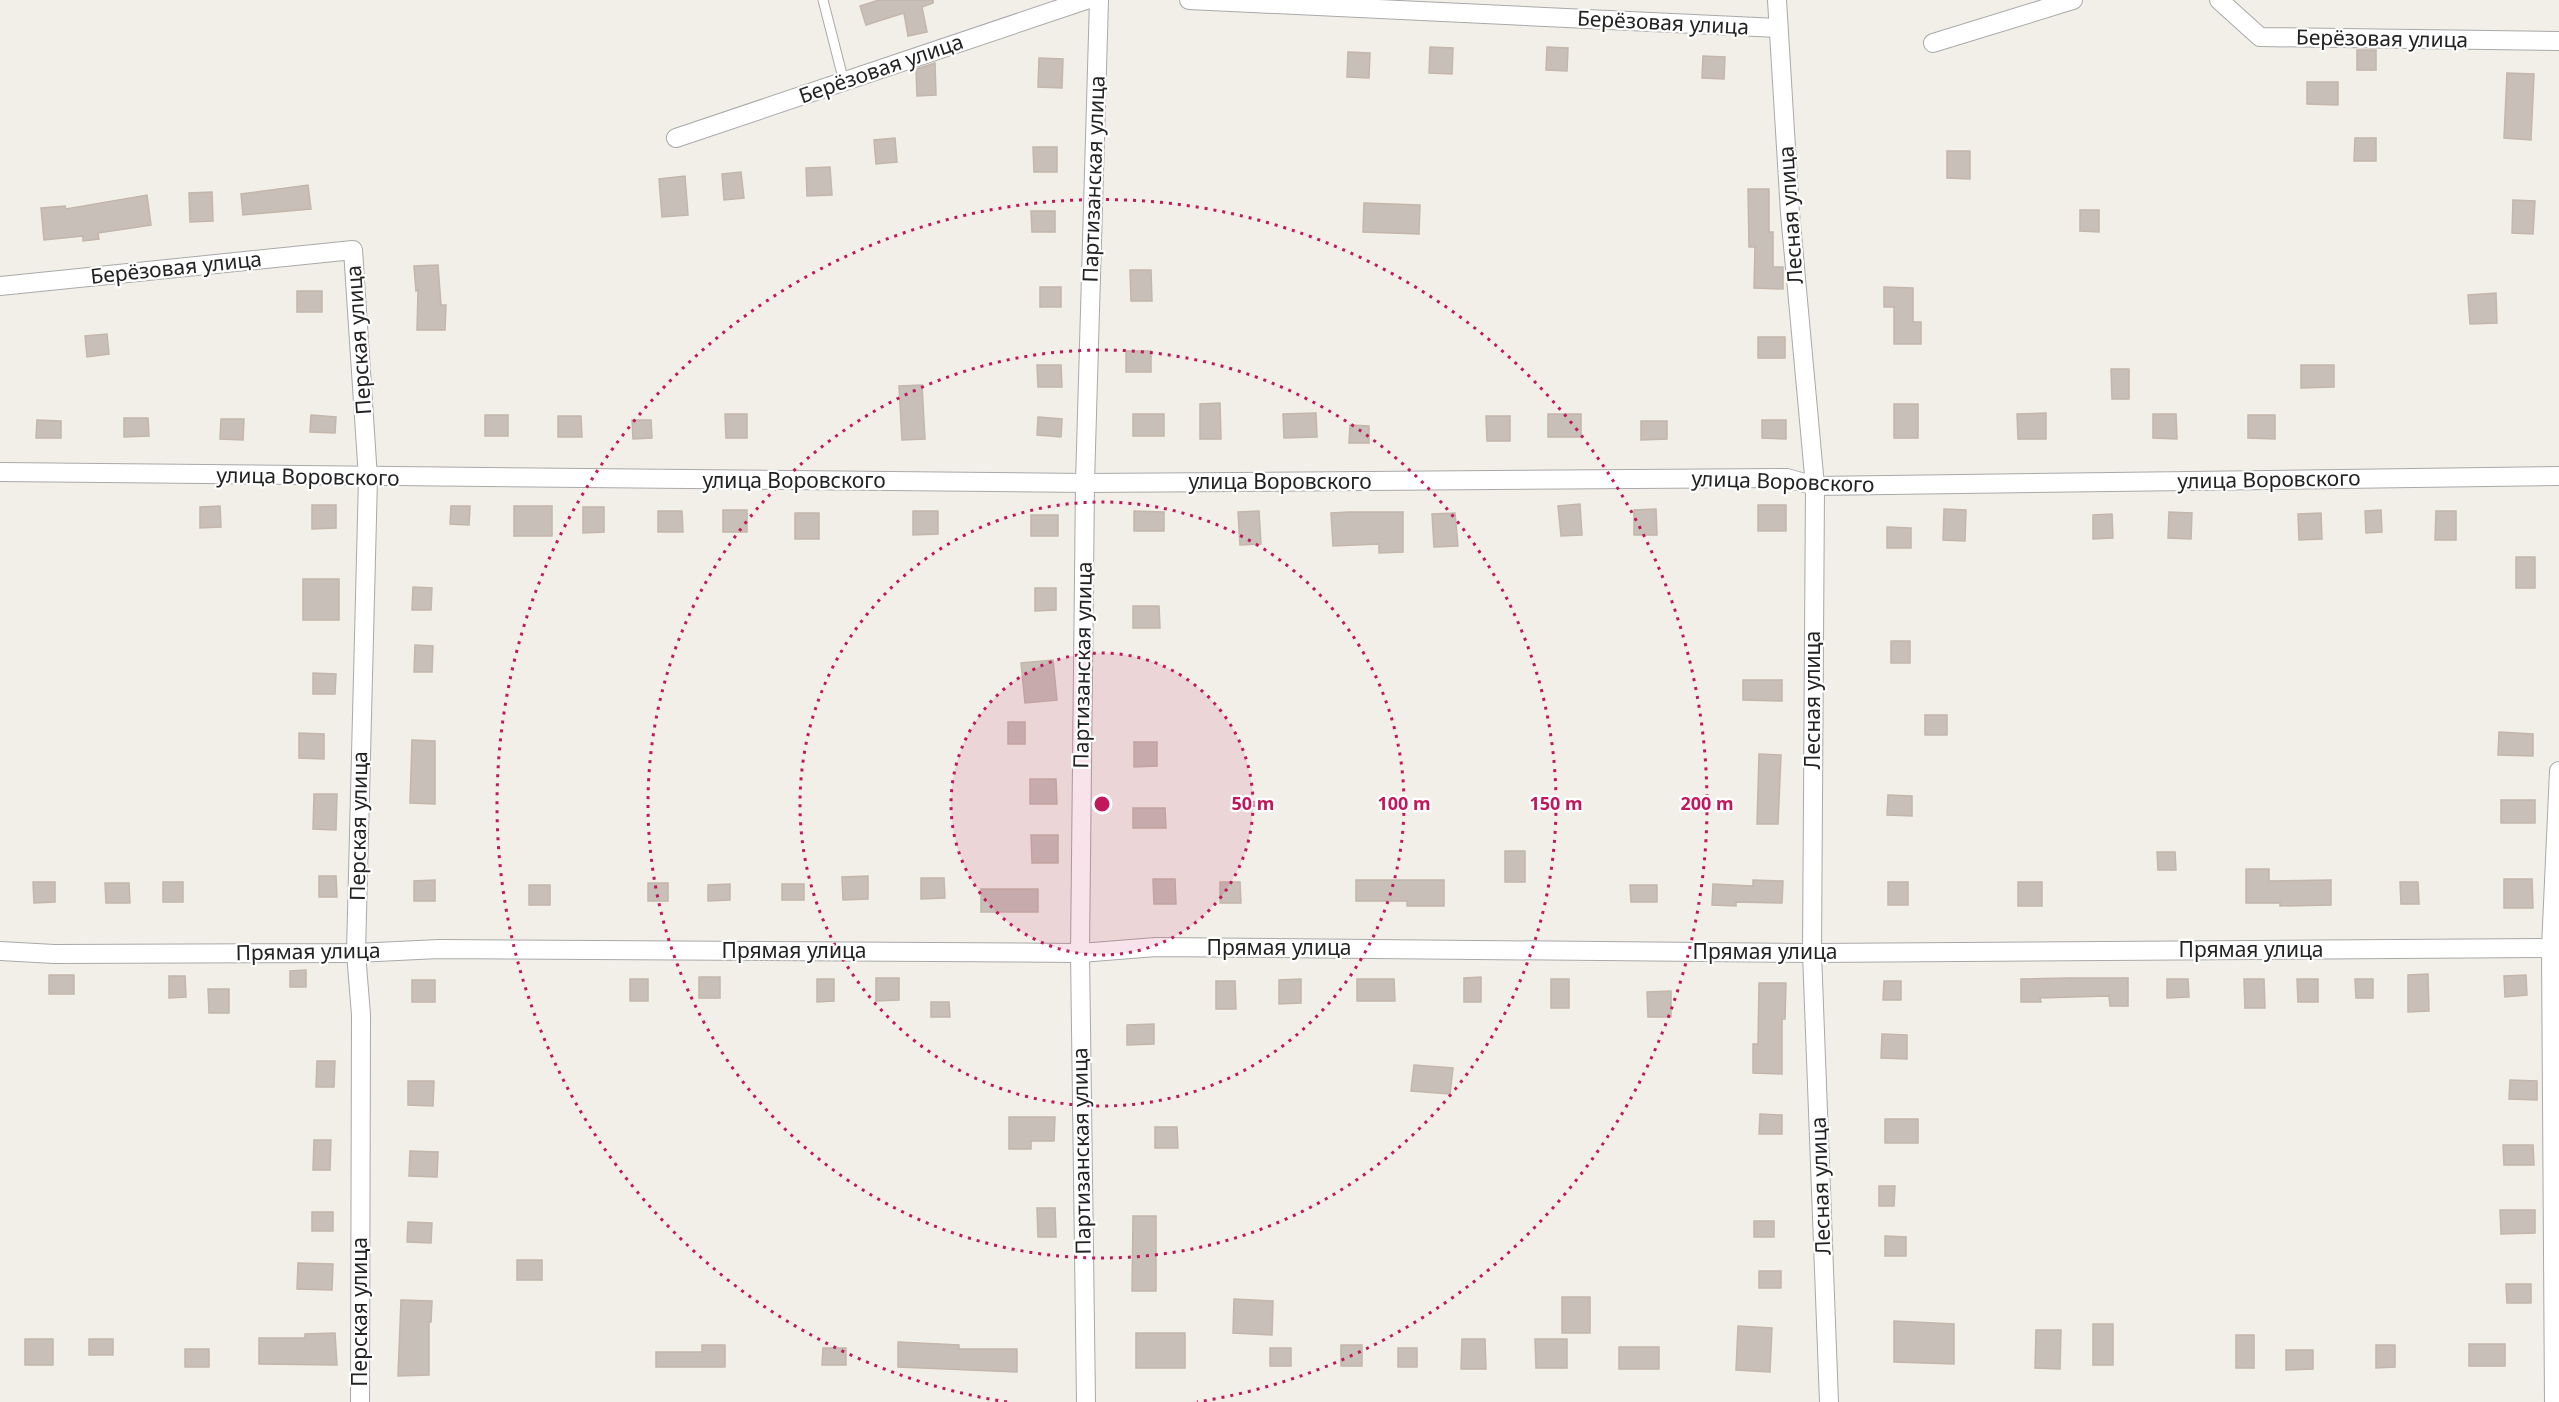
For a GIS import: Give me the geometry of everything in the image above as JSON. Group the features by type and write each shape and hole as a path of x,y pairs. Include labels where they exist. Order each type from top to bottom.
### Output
{"street":[{"name":"Берёзовая улица","path":"676,138 1086,0"},
{"name":"Партизанская улица","path":"1086,1402 1080,953 1085,483 1099,0"},
{"name":"Берёзовая улица","path":"1188,0 1778,28"},
{"name":"Лесная улица","path":"1777,0 1790,213 1815,486 1812,953 1829,1402"},
{"path":"1933,43 2073,0"},
{"name":"Берёзовая улица","path":"2219,0 2260,37 2559,41"},
{"name":"Берёзовая улица","path":"0,286 352,250"},
{"name":"Перская улица","path":"352,250 368,478 356,953 361,1015 360,1402"},
{"name":"улица Воровского","path":"0,472 368,478 1085,483 1788,478 1815,486 2559,476"},
{"path":"2554,1402 2555,948 2559,771"},
{"name":"Прямая улица","path":"0,951 54,954 356,953 439,949 1080,953 1156,947 1812,953 2555,948"}],"lane":[{"path":"823,0 844,82"}],"building":[{"path":"879,0 933,0 933,3 922,7 927,32 908,36 904,13 866,25 860,6"},
{"path":"1430,47 1453,48 1452,74 1429,73"},
{"path":"1547,47 1568,48 1567,71 1546,70"},
{"path":"2357,50 2376,50 2376,70 2357,70"},
{"path":"1348,52 1370,53 1369,78 1347,77"},
{"path":"1703,56 1725,57 1724,79 1702,78"},
{"path":"1039,58 1063,59 1062,88 1038,87"},
{"path":"935,63 936,95 917,96 916,69"},
{"path":"2507,73 2534,74 2531,140 2504,138"},
{"path":"2307,82 2338,82 2338,105 2307,104"},
{"path":"895,138 897,162 876,164 874,140"},
{"path":"2355,138 2376,138 2376,161 2354,161"},
{"path":"1033,147 1057,147 1057,172 1034,172"},
{"path":"1947,151 1970,151 1970,179 1947,178"},
{"path":"830,167 832,195 807,196 806,168"},
{"path":"741,172 744,198 724,200 722,174"},
{"path":"685,176 688,215 662,217 659,179"},
{"path":"308,185 311,209 243,215 241,194"},
{"path":"1748,189 1769,189 1769,232 1773,232 1773,267 1783,267 1783,289 1754,288 1755,247 1749,247"},
{"path":"212,192 213,221 190,222 189,193"},
{"path":"147,195 151,225 98,233 99,239 83,241 83,236 44,240 41,208 65,206 66,209"},
{"path":"2513,200 2535,201 2533,234 2512,233"},
{"path":"1364,203 1420,205 1419,234 1363,232"},
{"path":"2080,210 2099,210 2099,232 2080,231"},
{"path":"1031,211 1055,211 1055,232 1032,232"},
{"path":"438,265 441,305 446,305 445,330 417,330 418,290 416,291 414,266"},
{"path":"1130,270 1151,270 1152,301 1131,301"},
{"path":"1040,287 1061,287 1061,307 1040,307"},
{"path":"1884,287 1913,288 1913,322 1921,322 1921,344 1894,344 1894,307 1884,307"},
{"path":"297,291 322,291 322,312 297,312"},
{"path":"2496,293 2497,323 2470,324 2468,295"},
{"path":"107,334 109,354 87,357 85,336"},
{"path":"1758,337 1785,337 1785,358 1758,358"},
{"path":"1126,351 1151,351 1151,372 1126,372"},
{"path":"1037,365 1061,365 1062,387 1038,387"},
{"path":"2301,365 2334,365 2334,387 2301,388"},
{"path":"2111,369 2129,369 2129,399 2112,399"},
{"path":"922,385 925,439 902,440 899,386"},
{"path":"1220,403 1221,439 1200,439 1200,404"},
{"path":"1894,404 1918,404 1918,438 1894,438"},
{"path":"1316,413 1317,437 1284,438 1283,414"},
{"path":"2046,413 2046,439 2018,439 2017,414"},
{"path":"725,414 747,414 747,438 726,438"},
{"path":"1133,414 1164,414 1164,436 1133,436"},
{"path":"1548,414 1581,414 1581,437 1548,437"},
{"path":"2153,414 2176,414 2177,439 2153,438"},
{"path":"311,415 336,417 335,433 310,432"},
{"path":"485,415 508,415 508,436 485,436"},
{"path":"2248,415 2275,415 2275,439 2248,438"},
{"path":"558,416 581,416 582,437 558,437"},
{"path":"1486,416 1510,416 1510,441 1487,441"},
{"path":"1038,417 1062,419 1061,437 1037,435"},
{"path":"124,418 148,418 149,436 124,437"},
{"path":"221,419 244,419 243,440 220,439"},
{"path":"37,420 61,421 61,438 36,438"},
{"path":"632,420 651,420 652,438 633,439"},
{"path":"1762,420 1786,420 1786,439 1762,438"},
{"path":"1641,421 1667,421 1667,439 1641,440"},
{"path":"1350,425 1369,426 1369,443 1349,443"},
{"path":"1580,504 1582,535 1561,536 1558,506"},
{"path":"312,505 336,505 336,528 312,529"},
{"path":"1758,505 1786,505 1786,531 1758,531"},
{"path":"220,506 221,527 200,528 200,507"},
{"path":"451,506 470,506 469,525 450,524"},
{"path":"514,506 552,506 552,536 514,536"},
{"path":"583,507 604,507 604,532 583,533"},
{"path":"1656,509 1657,535 1634,535 1634,510"},
{"path":"1944,509 1966,510 1965,541 1943,540"},
{"path":"723,510 747,510 747,532 723,532"},
{"path":"2381,510 2382,532 2366,533 2365,511"},
{"path":"658,511 682,511 683,532 658,532"},
{"path":"913,511 938,511 938,534 913,535"},
{"path":"1134,511 1164,512 1164,531 1134,531"},
{"path":"1259,511 1261,544 1240,545 1238,512"},
{"path":"2436,511 2456,511 2456,540 2435,540"},
{"path":"1403,512 1403,552 1379,553 1379,544 1333,546 1331,513"},
{"path":"2169,512 2192,513 2191,539 2168,538"},
{"path":"795,513 819,513 819,539 795,539"},
{"path":"1455,513 1458,546 1434,547 1432,514"},
{"path":"2321,513 2322,539 2299,540 2298,514"},
{"path":"2112,514 2113,538 2093,539 2093,515"},
{"path":"1031,515 1058,515 1058,536 1031,536"},
{"path":"1887,527 1911,528 1911,548 1887,548"},
{"path":"2516,557 2535,557 2535,588 2516,588"},
{"path":"303,579 339,579 339,620 303,620"},
{"path":"413,587 432,588 431,610 412,610"},
{"path":"1035,588 1056,588 1056,610 1035,611"},
{"path":"1133,606 1159,606 1160,628 1133,628"},
{"path":"1891,641 1910,641 1910,663 1891,663"},
{"path":"415,645 433,646 432,672 414,672"},
{"path":"1053,660 1057,700 1025,703 1021,663"},
{"path":"313,673 336,674 335,694 313,694"},
{"path":"1743,680 1782,680 1782,701 1743,700"},
{"path":"1925,715 1947,715 1947,735 1925,735"},
{"path":"1008,722 1025,722 1025,744 1008,744"},
{"path":"2499,732 2533,734 2533,756 2498,755"},
{"path":"299,733 324,734 324,759 299,758"},
{"path":"412,740 435,741 435,804 410,803"},
{"path":"1134,742 1157,742 1157,766 1134,767"},
{"path":"1759,754 1781,755 1778,824 1757,824"},
{"path":"1030,779 1056,779 1057,804 1030,804"},
{"path":"314,794 337,794 336,830 313,829"},
{"path":"1888,795 1912,796 1912,816 1887,815"},
{"path":"2501,800 2535,800 2535,823 2501,823"},
{"path":"1133,808 1165,808 1166,828 1133,828"},
{"path":"1031,835 1058,835 1058,863 1032,863"},
{"path":"1505,851 1525,851 1525,882 1505,882"},
{"path":"2157,852 2175,852 2176,870 2158,870"},
{"path":"2246,869 2269,869 2269,881 2331,880 2331,905 2280,906 2280,903 2246,903"},
{"path":"319,876 336,876 337,897 319,897"},
{"path":"868,876 868,899 843,900 842,877"},
{"path":"921,878 944,878 945,898 921,899"},
{"path":"1153,879 1175,879 1176,904 1154,904"},
{"path":"2504,879 2532,879 2533,908 2504,908"},
{"path":"435,880 435,901 414,901 414,881"},
{"path":"1356,880 1444,880 1444,906 1407,906 1407,901 1356,901"},
{"path":"1753,880 1783,881 1782,903 1736,902 1736,906 1712,905 1713,884 1753,886"},
{"path":"33,882 55,882 55,902 34,903"},
{"path":"163,882 183,882 183,902 163,902"},
{"path":"1220,882 1240,882 1241,903 1220,903"},
{"path":"1888,882 1908,882 1908,905 1888,905"},
{"path":"2018,882 2042,882 2042,906 2018,906"},
{"path":"2400,882 2418,882 2419,904 2401,904"},
{"path":"105,883 129,883 130,903 106,903"},
{"path":"648,883 668,883 668,901 648,901"},
{"path":"730,884 730,900 708,901 708,885"},
{"path":"782,884 804,884 804,900 782,900"},
{"path":"529,885 550,885 550,905 529,905"},
{"path":"1630,885 1657,885 1657,902 1631,902"},
{"path":"981,889 1038,889 1038,912 981,912"},
{"path":"306,970 306,987 290,987 290,971"},
{"path":"2428,974 2429,1011 2408,1012 2408,975"},
{"path":"49,975 74,975 74,994 49,994"},
{"path":"2526,975 2527,995 2505,997 2504,976"},
{"path":"169,976 185,976 186,997 169,998"},
{"path":"699,977 720,977 720,998 699,998"},
{"path":"1481,977 1481,1002 1464,1002 1464,978"},
{"path":"876,978 899,978 899,1000 876,1001"},
{"path":"2128,978 2128,1006 2110,1006 2109,996 2040,998 2041,1002 2021,1002 2021,979"},
{"path":"630,979 648,979 648,1001 630,1001"},
{"path":"817,979 834,979 834,1001 817,1002"},
{"path":"1301,979 1301,1003 1279,1004 1279,980"},
{"path":"1357,979 1394,979 1395,1001 1357,1001"},
{"path":"1551,979 1569,979 1569,1008 1551,1008"},
{"path":"2167,979 2188,979 2189,997 2167,998"},
{"path":"2244,979 2264,979 2265,1008 2245,1008"},
{"path":"2297,979 2318,979 2318,1002 2298,1002"},
{"path":"2355,979 2373,979 2373,998 2356,998"},
{"path":"412,980 435,980 435,1002 412,1002"},
{"path":"1216,981 1235,981 1236,1009 1216,1009"},
{"path":"1884,981 1901,981 1901,1000 1883,1000"},
{"path":"1759,983 1786,983 1785,1019 1782,1019 1782,1074 1753,1073 1753,1044 1758,1044"},
{"path":"208,989 229,989 229,1013 209,1013"},
{"path":"1671,991 1671,1017 1648,1017 1647,992"},
{"path":"931,1002 949,1002 950,1017 931,1017"},
{"path":"1154,1024 1154,1044 1127,1045 1127,1025"},
{"path":"1882,1034 1907,1035 1907,1059 1881,1058"},
{"path":"317,1061 335,1061 334,1087 316,1087"},
{"path":"1414,1065 1453,1068 1450,1094 1411,1091"},
{"path":"2510,1080 2537,1081 2537,1100 2509,1099"},
{"path":"408,1081 434,1081 433,1106 408,1105"},
{"path":"1760,1114 1782,1115 1782,1134 1759,1134"},
{"path":"1009,1117 1055,1117 1054,1141 1031,1141 1031,1149 1009,1149"},
{"path":"1885,1119 1918,1119 1918,1143 1885,1143"},
{"path":"1155,1127 1177,1127 1178,1148 1155,1148"},
{"path":"314,1140 331,1140 330,1170 313,1170"},
{"path":"2503,1145 2533,1145 2534,1165 2504,1165"},
{"path":"410,1151 438,1152 437,1177 409,1176"},
{"path":"1879,1186 1895,1186 1894,1206 1879,1206"},
{"path":"1037,1208 1055,1208 1056,1237 1038,1237"},
{"path":"2500,1210 2535,1210 2535,1233 2501,1234"},
{"path":"312,1212 333,1212 333,1231 312,1231"},
{"path":"1133,1216 1156,1216 1156,1291 1132,1291"},
{"path":"1754,1221 1774,1221 1774,1237 1754,1237"},
{"path":"408,1222 432,1223 431,1243 407,1242"},
{"path":"1885,1236 1906,1237 1906,1256 1885,1256"},
{"path":"517,1260 542,1260 542,1280 517,1280"},
{"path":"298,1263 333,1264 332,1290 297,1289"},
{"path":"1759,1271 1781,1271 1781,1288 1759,1288"},
{"path":"2506,1284 2531,1284 2531,1303 2507,1303"},
{"path":"1562,1297 1590,1297 1590,1333 1562,1333"},
{"path":"1234,1299 1273,1301 1272,1335 1233,1333"},
{"path":"401,1300 432,1301 431,1322 429,1322 429,1375 398,1376"},
{"path":"1894,1321 1954,1324 1954,1364 1894,1362"},
{"path":"2093,1324 2113,1324 2113,1365 2093,1365"},
{"path":"1738,1326 1772,1328 1770,1372 1736,1370"},
{"path":"2036,1330 2061,1330 2060,1369 2035,1368"},
{"path":"335,1333 337,1365 259,1364 259,1338 305,1338 305,1334"},
{"path":"1136,1333 1185,1333 1185,1368 1136,1368"},
{"path":"2236,1335 2254,1335 2254,1368 2236,1368"},
{"path":"25,1339 53,1339 53,1365 25,1365"},
{"path":"89,1339 113,1339 113,1355 89,1355"},
{"path":"1462,1339 1485,1339 1486,1369 1461,1369"},
{"path":"1535,1339 1567,1339 1567,1368 1536,1368"},
{"path":"898,1342 959,1345 959,1349 1017,1349 1017,1372 898,1367"},
{"path":"2469,1344 2505,1344 2505,1366 2469,1366"},
{"path":"702,1345 725,1345 725,1367 656,1367 656,1352 702,1352"},
{"path":"1341,1345 1362,1345 1362,1366 1341,1366"},
{"path":"2376,1345 2395,1345 2395,1367 2376,1368"},
{"path":"1619,1347 1659,1347 1659,1369 1619,1369"},
{"path":"823,1348 846,1348 846,1365 822,1365"},
{"path":"1270,1348 1291,1348 1291,1366 1270,1366"},
{"path":"1398,1348 1417,1348 1417,1367 1398,1367"},
{"path":"185,1349 209,1349 209,1367 185,1367"},
{"path":"2286,1350 2313,1350 2313,1369 2286,1370"}]}
